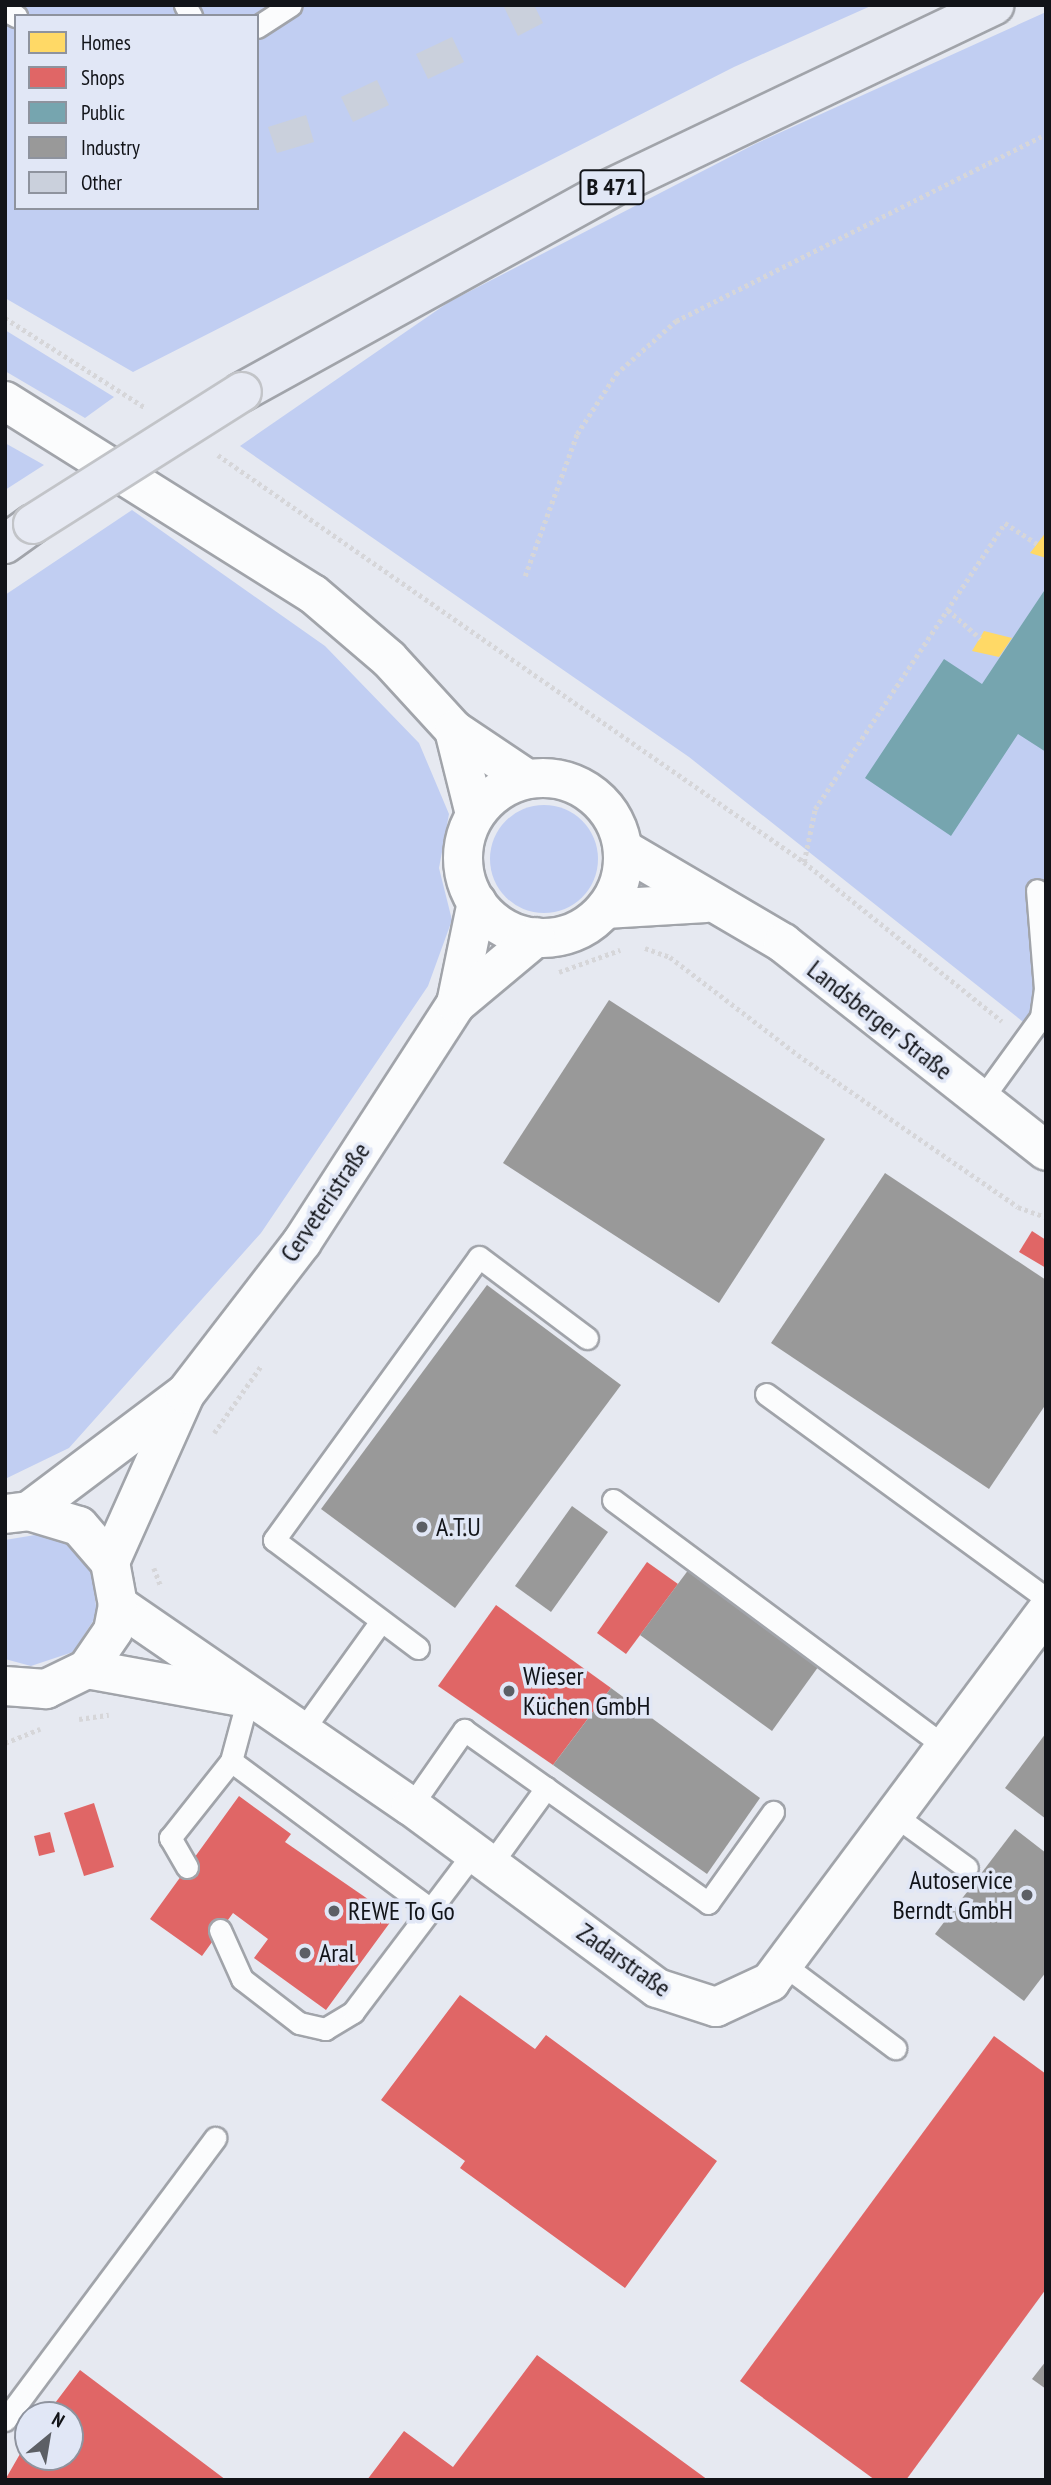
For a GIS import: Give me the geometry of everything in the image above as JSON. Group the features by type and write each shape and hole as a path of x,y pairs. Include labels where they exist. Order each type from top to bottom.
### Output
{"highway":[{"name":"B 471","path":"19,534 242,392 609,189 994,5"}],"street":[{"path":"5,401 313,594 389,659 454,730 527,779 577,786 599,801 623,849 619,881 605,909 577,931 536,937 502,926 477,902 463,860 475,814 454,730"},
{"path":"475,814 502,790 527,779"},
{"name":"Landsberger Straße","path":"623,849 706,903 783,943 1046,1151"},
{"name":"Cerveteristraße","path":"456,1004 477,902"},
{"path":"605,909 706,903"},
{"name":"Cerveteristraße","path":"17,1513 79,1526 110,1562 185,1394 302,1242 456,1004 536,937"},
{"name":"Cerveteristraße","path":"17,1513 185,1394"},
{"path":"6,1688 46,1689 87,1669 113,1631 118,1605 110,1562"},
{"name":"Zadarstraße","path":"118,1605 248,1698 302,1731 411,1806 657,1988 687,2002 734,2003 770,1982 784,1965 1046,1613"},
{"name":"Zadarstraße","path":"87,1669 248,1698"}],"lane":[{"path":"259,26 291,5"},
{"path":"981,1100 1027,1041 1041,1017 1045,989 1037,890"},
{"path":"418,1648 274,1540 479,1257 587,1338"},
{"path":"766,1394 1046,1598"},
{"path":"613,1500 945,1746"},
{"path":"302,1731 381,1620"},
{"path":"187,1867 170,1838 231,1761 248,1698"},
{"path":"411,1806 464,1730 708,1903 773,1812"},
{"path":"231,1761 429,1908"},
{"path":"220,1930 242,1979 299,2023 325,2029 353,2012 429,1908 482,1858 546,1788"},
{"path":"894,1815 967,1868"},
{"path":"784,1965 895,2048"},
{"path":"5,2420 215,2138"}],"path":[{"path":"525,576 577,434 616,374 676,321 1046,134"},
{"path":"5,318 154,414"},
{"path":"211,451 804,862 1027,1041"},
{"path":"804,862 815,809 1005,523 1037,544"},
{"path":"948,610 980,638"},
{"path":"544,978 634,944 670,957 853,1093 1018,1207 1046,1217"},
{"path":"208,1441 263,1362"},
{"path":"152,1553 165,1592"}],"shaded area":[{"path":"5,5 873,5 734,67 133,372 5,298"},
{"path":"1046,12 1046,1040 689,757 240,446 449,302 755,144"},
{"path":"5,330 114,397 85,418 5,371"},
{"path":"5,443 44,465 5,490"},
{"path":"132,510 325,646 419,743 449,814 439,868 452,920 428,986 261,1233 69,1448 5,1479 5,595"},
{"path":"544,805 565,809 582,821 594,838 598,859 594,880 582,897 565,909 544,913 523,909 506,897 494,880 490,859 494,838 506,821 523,809"},
{"path":"41,1534 62,1540 92,1571 97,1615 73,1652 31,1666 5,1659 5,1540"}],"building: Homes":[{"path":"1046,532 1046,558 1030,553 1037,544"},
{"path":"984,631 1012,638 999,657 972,651"}],"building: Shops":[{"path":"1032,1231 1046,1240 1046,1268 1019,1252"},
{"path":"647,1562 678,1584 626,1654 597,1633"},
{"path":"496,1605 611,1688 553,1765 438,1686"},
{"path":"239,1796 291,1834 285,1842 394,1917 326,2010 254,1958 268,1939 233,1913 202,1956 150,1919"},
{"path":"94,1803 114,1867 84,1876 64,1813"},
{"path":"50,1832 55,1852 39,1856 34,1836"},
{"path":"460,1995 535,2049 546,2035 717,2161 625,2288 460,2168 465,2161 381,2100"},
{"path":"994,2036 1046,2074 1046,2289 906,2480 875,2480 740,2381"},
{"path":"537,2355 708,2480 367,2480 404,2431 453,2467"},
{"path":"80,2370 226,2480 5,2480 14,2464 14,2471 84,2471 84,2401 57,2401"}],"building: Public":[{"path":"1046,588 1046,752 1018,734 951,836 865,778 944,659 982,684"}],"building: Industry":[{"path":"609,1000 825,1139 719,1303 503,1163"},
{"path":"885,1173 1046,1280 1046,1404 989,1489 771,1343"},
{"path":"487,1285 621,1385 455,1608 321,1509"},
{"path":"572,1506 608,1532 551,1612 515,1586"},
{"path":"689,1569 821,1663 772,1731 640,1635"},
{"path":"611,1688 760,1798 707,1874 553,1765"},
{"path":"1046,1733 1046,1819 1005,1788"},
{"path":"1015,1829 1046,1853 1046,1972 1024,2001 935,1934"},
{"path":"1046,2361 1046,2389 1032,2379"}],"building: Other":[{"path":"503,5 534,5 543,23 518,36"},
{"path":"452,37 464,62 428,79 416,54"},
{"path":"377,80 389,105 353,122 341,97"},
{"path":"306,115 314,142 277,153 268,127"}],"place":[{"name":"A.T.U","path":"422,1527"},
{"name":"Wieser Küchen GmbH","path":"509,1691"},
{"name":"Autoservice Berndt GmbH","path":"1027,1895"},
{"name":"REWE To Go","path":"334,1911"},
{"name":"Aral","path":"305,1953"}]}
